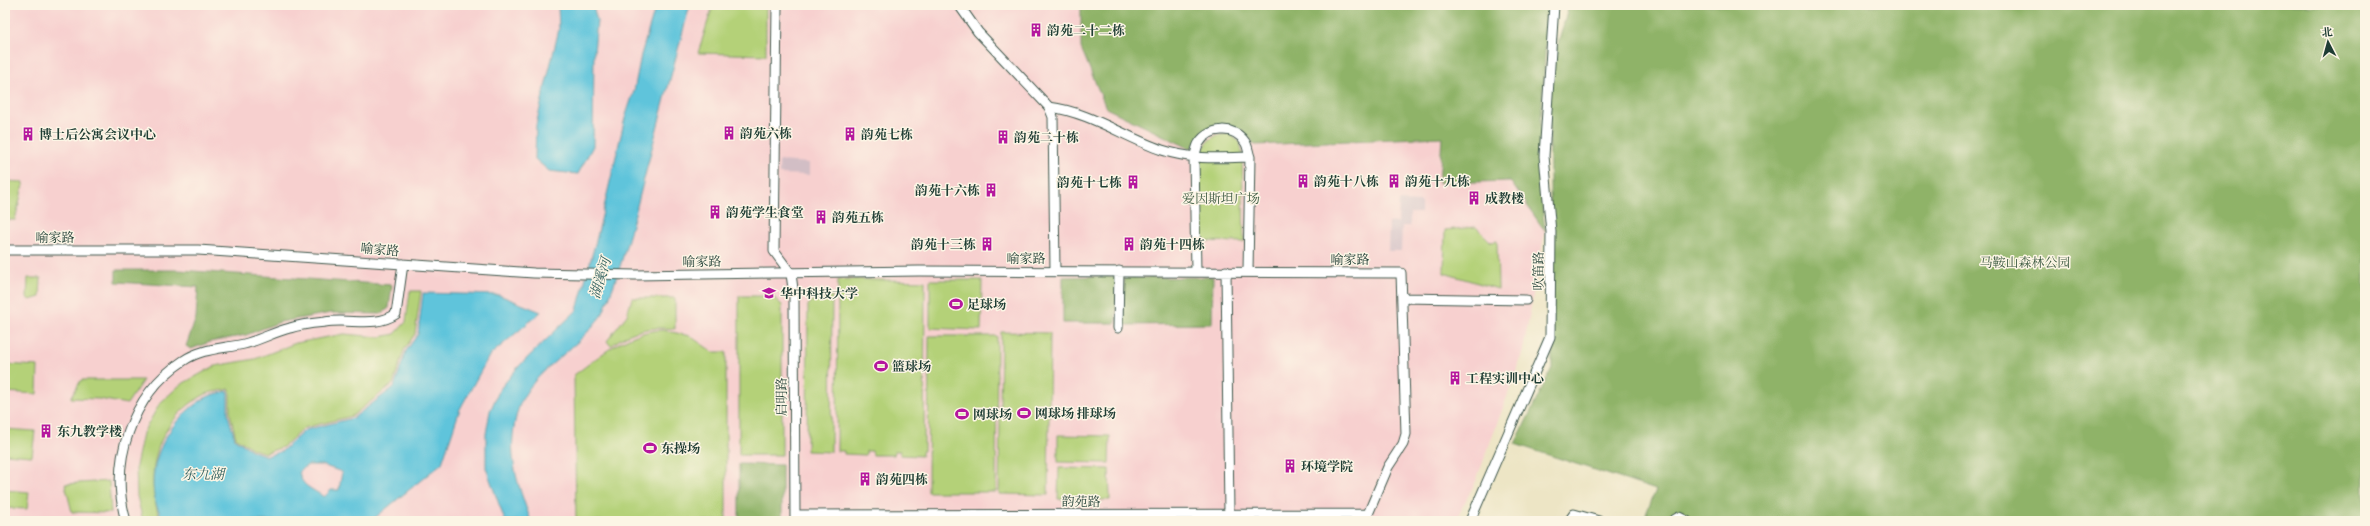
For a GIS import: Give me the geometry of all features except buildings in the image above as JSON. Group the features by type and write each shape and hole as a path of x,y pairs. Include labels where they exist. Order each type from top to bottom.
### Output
{"street":[{"path":"777,5 774,251 791,274"},
{"path":"959,5 978,32 1049,107 1053,117 1055,270"},
{"name":"吹笛路","path":"1470,521 1550,337 1551,232 1544,156 1554,5"},
{"path":"1049,107 1069,109 1162,150 1194,158 1250,157"},
{"path":"1196,271 1194,158 1199,143 1209,133 1223,130 1235,132 1245,142 1250,157 1248,272"},
{"name":"喻家路","path":"5,250 198,250 534,273 635,275 1055,270 1400,273 1403,298"},
{"path":"126,521 122,507 120,477 126,440 139,408 168,374 183,361 200,352 243,344 290,327 328,321 386,321 396,314 403,264"},
{"path":"1118,328 1119,271"},
{"path":"1226,271 1229,514"},
{"name":"启明路","path":"791,274 794,296 795,518"},
{"path":"1368,517 1388,467 1403,444 1406,434 1403,298 1526,300"},
{"name":"韵苑路","path":"795,518 1122,518 1229,514 1368,517"},
{"path":"1569,521 1574,514 1599,521"},
{"path":"1672,521 1680,517 1687,521"}],"shaded area":[{"name":"华中科技大学","path":"12,5 1081,5 1081,48 1191,149 1204,131 1223,125 1244,132 1255,145 1442,137 1439,182 1510,181 1545,231 1522,356 1476,481 1455,521 5,521 5,28"},
{"path":"779,161 809,163 809,175 779,174"},
{"path":"1399,201 1421,202 1421,213 1410,213 1410,226 1402,226 1401,251 1388,251 1389,223 1398,222"}],"green space":[{"path":"713,5 766,5 766,55 698,53"},
{"path":"1081,5 1548,5 1538,170 1545,231 1510,181 1439,183 1442,137 1255,145 1244,132 1223,125 1204,131 1191,149 1106,108 1081,48"},
{"name":"马鞍山森林公园","path":"1569,5 2365,5 2365,521 1643,521 1656,490 1515,444 1552,368 1549,76"},
{"name":"爱因斯坦广场","path":"1229,134 1240,142 1242,152 1244,242 1200,241 1200,155 1208,141 1217,135"},
{"path":"5,181 24,182 15,220 5,220"},
{"path":"1476,227 1491,242 1497,241 1498,289 1444,273 1445,230"},
{"path":"116,270 179,270 392,285 389,308 381,314 331,313 280,322 246,335 210,342 191,349 186,346 196,318 198,287 116,282"},
{"path":"1116,276 1116,323 1063,323 1063,277"},
{"path":"1213,277 1212,324 1123,325 1124,278"},
{"path":"28,278 41,278 40,297 30,300 27,298"},
{"name":"篮球场","path":"838,280 925,281 924,451 922,451 922,456 900,455 900,451 895,451 894,455 873,455 872,451 866,451 866,455 844,454 844,451 837,451"},
{"name":"足球场","path":"930,280 982,280 981,330 930,328"},
{"path":"410,291 421,291 415,334 404,350 393,384 352,416 304,428 283,447 265,453 253,449 236,438 230,414 230,389 204,395 188,406 175,419 165,433 158,450 154,467 153,485 155,503 161,521 143,521 137,496 136,466 143,433 160,403 180,385 215,366 255,359 296,343 344,334 380,337 395,334 406,322"},
{"path":"739,296 772,296 782,305 782,455 739,455"},
{"path":"818,296 832,296 831,452 807,451 808,305"},
{"path":"632,298 675,298 675,329 657,328 641,330 626,336 611,346 607,341 627,315"},
{"name":"东操场","path":"663,330 690,336 713,352 726,352 726,521 576,521 574,375 615,345 626,339 650,331"},
{"name":"网球场 排球场","path":"1001,332 1050,333 1048,495 999,494"},
{"name":"网球场","path":"929,336 997,336 996,492 928,492"},
{"path":"5,364 38,366 37,394 5,392"},
{"path":"81,380 143,380 127,404 99,399 71,398"},
{"path":"5,429 35,431 32,456 5,454"},
{"path":"1058,435 1110,436 1109,463 1058,462"},
{"path":"739,464 782,465 782,521 739,521"},
{"path":"1059,468 1109,469 1110,500 1058,499"},
{"path":"109,481 111,513 72,512 65,484"},
{"path":"5,490 29,492 27,509 5,508"}],"water":[{"path":"558,5 593,5 597,21 594,52 593,146 578,174 549,171 535,159 536,125 559,29"},
{"name":"湖溪河","path":"656,5 690,5 625,249 615,282 602,315 582,337 539,377 522,400 517,413 514,428 513,455 521,494 531,521 505,521 486,468 486,434 490,411 500,389 518,367 577,310 597,237 625,118 634,91 641,55"},
{"name":"东九湖","path":"423,293 499,295 541,312 489,356 460,409 442,463 371,521 163,521 155,501 153,486 154,470 158,456 171,429 192,406 207,397 228,391 228,415 235,439 253,451 267,456 282,451 305,430 353,418 394,387 406,351 418,334","holes":["308,465 322,465 342,472 339,490 331,490 324,497 308,487 302,481 299,471"]}],"place":[{"name":"韵苑二十二栋","path":"1036,30"},
{"name":"韵苑六栋","path":"729,133"},
{"name":"博士后公寓会议中心","path":"28,134"},
{"name":"韵苑七栋","path":"850,134"},
{"name":"韵苑二十栋","path":"1003,137"},
{"name":"韵苑十八栋","path":"1303,181"},
{"name":"韵苑十九栋","path":"1394,181"},
{"name":"韵苑十七栋","path":"1133,182"},
{"name":"韵苑十六栋","path":"991,190"},
{"name":"成教楼","path":"1474,198"},
{"name":"韵苑学生食堂","path":"715,212"},
{"name":"韵苑五栋","path":"821,217"},
{"name":"韵苑十三栋","path":"987,244"},
{"name":"韵苑十四栋","path":"1129,244"},
{"name":"华中科技大学","path":"769,293"},
{"name":"足球场","path":"956,304"},
{"name":"篮球场","path":"881,366"},
{"name":"工程实训中心","path":"1455,378"},
{"name":"网球场 排球场","path":"1024,413"},
{"name":"网球场","path":"962,414"},
{"name":"东九教学楼","path":"46,431"},
{"name":"东操场","path":"650,448"},
{"name":"环境学院","path":"1290,466"},
{"name":"韵苑四栋","path":"865,479"}]}
